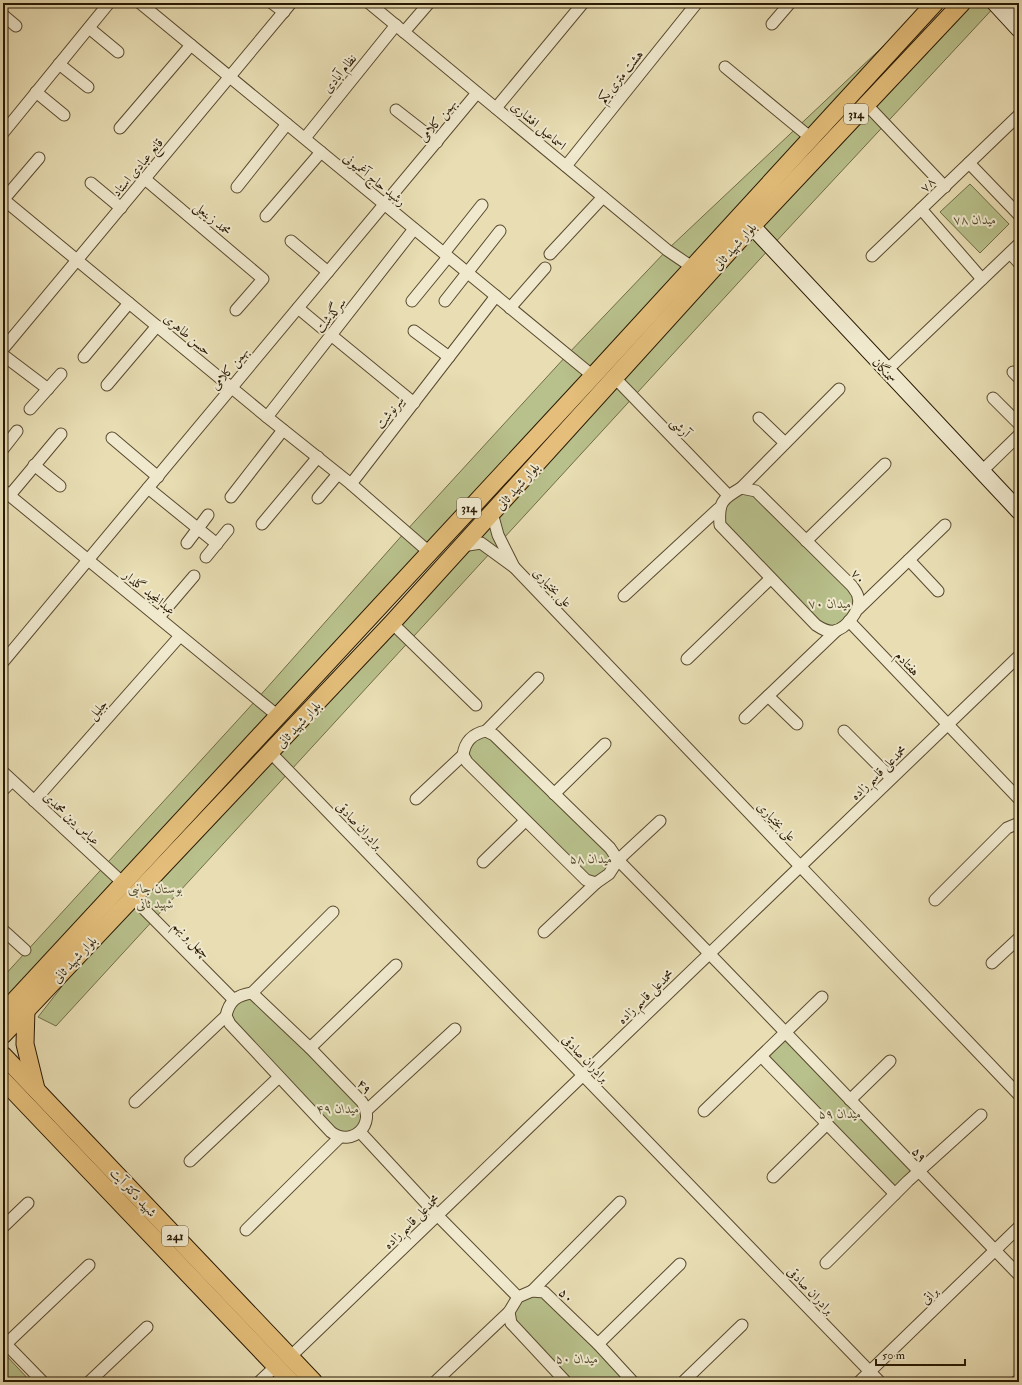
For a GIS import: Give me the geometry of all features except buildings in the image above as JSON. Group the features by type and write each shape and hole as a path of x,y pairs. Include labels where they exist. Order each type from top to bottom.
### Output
{"main road":[{"name":"بلوار شهید ثانی","path":"3,1035 132,897 271,753 392,623 615,378 705,278 746,220 811,138 935,3"},
{"name":"بلوار شهید ثانی","path":"3,1013 692,267 746,220 866,104 962,3"},
{"path":"995,3 1019,28"},
{"path":"1015,3 1019,7"},
{"name":"سمنگان","path":"746,220 886,371 1019,511"},
{"path":"692,267 705,278"},
{"path":"429,552 444,565"},
{"path":"26,1009 25,1044 36,1089"},
{"name":"شهید دکتر آیت","path":"3,1055 36,1089 283,1361 291,1382"},
{"name":"شهید دکتر آیت","path":"3,1080 283,1361 314,1382"},
{"path":"3,1098 38,1115"}],"street":[{"path":"3,133 109,3"},
{"name":"رشید حاج آغمیونی","path":"140,3 592,376"},
{"path":"272,3 284,12"},
{"name":"قانع عبادی استاد","path":"3,349 292,3"},
{"name":"اسماعیل افشاری","path":"369,3 667,250 692,267"},
{"name":"نظام آبادی","path":"305,138 400,28 429,3"},
{"path":"496,108 583,3"},
{"path":"772,24 790,3"},
{"name":"هشت متری یکم","path":"566,166 696,4"},
{"path":"3,15 16,26"},
{"path":"89,28 118,52"},
{"path":"120,128 191,45"},
{"path":"59,64 88,87"},
{"path":"725,66 811,138"},
{"path":"36,92 64,115"},
{"name":"بهمن کلامی","path":"3,662 477,93"},
{"path":"866,104 945,186"},
{"path":"396,110 437,142"},
{"name":"۷۸","path":"982,279 921,209 1019,115"},
{"path":"237,187 287,124"},
{"path":"266,216 321,152"},
{"path":"3,199 39,158"},
{"path":"969,163 1019,215"},
{"name":"محمد زینعلی","path":"144,179 263,279 236,310"},
{"path":"92,183 121,208"},
{"path":"550,254 603,197"},
{"name":"حسن طاهری","path":"3,199 231,388 351,484 429,552"},
{"path":"412,301 482,205"},
{"path":"872,256 921,209"},
{"name":"سرگذشت","path":"267,417 414,229"},
{"path":"445,301 500,231"},
{"path":"291,240 328,272"},
{"path":"886,371 1019,244"},
{"path":"1010,253 1019,263"},
{"path":"510,308 545,268"},
{"name":"سرنوشت","path":"351,484 496,296"},
{"path":"84,357 129,303"},
{"path":"298,308 322,328"},
{"path":"107,385 157,326"},
{"path":"414,331 449,357"},
{"path":"331,335 414,403"},
{"path":"3,355 48,389"},
{"path":"30,409 61,374"},
{"name":"آرشی","path":"615,378 728,495"},
{"path":"624,596 718,509 728,495 741,488 839,389"},
{"path":"993,398 1019,424"},
{"path":"759,418 785,443"},
{"path":"231,497 283,430"},
{"path":"3,449 17,431"},
{"path":"6,493 34,466 61,434"},
{"path":"981,472 1019,435"},
{"path":"112,438 158,476"},
{"path":"262,524 318,457"},
{"path":"806,541 885,464"},
{"path":"34,466 60,486"},
{"path":"318,498 338,474"},
{"path":"148,488 217,544"},
{"name":"۷۰","path":"741,488 756,491 852,586 858,597 858,609"},
{"name":"عبدالمجید گلدار","path":"6,493 278,716"},
{"path":"718,509 720,525 770,579 816,625 827,631 836,631"},
{"path":"492,512 498,535 514,567"},
{"path":"187,543 208,515"},
{"path":"745,718 836,631 849,621 858,609 945,525"},
{"path":"206,556 228,530"},
{"path":"462,546 481,543 514,567"},
{"path":"909,560 938,591"},
{"name":"علی بختیاری","path":"514,567 1019,1095"},
{"path":"159,617 194,576"},
{"path":"687,659 770,579"},
{"name":"هفتادم","path":"849,621 1019,799"},
{"path":"392,623 476,705"},
{"name":"جلیل","path":"34,801 180,636"},
{"name":"محمدعلی قاسم زاده","path":"259,1382 437,1215 1019,656"},
{"path":"416,799 462,754 464,746 470,738 486,731 538,678"},
{"path":"768,696 797,724"},
{"path":"486,731 494,734 610,848 618,860"},
{"path":"844,731 891,778"},
{"path":"554,794 605,744"},
{"name":"برادران صادقی","path":"271,753 880,1382"},
{"path":"462,754 467,762 580,875 586,880 596,883"},
{"name":"عباس دین محمدی","path":"3,772 123,883"},
{"path":"3,790 12,781"},
{"path":"544,932 596,883 609,874 618,860 660,820"},
{"path":"483,862 525,821"},
{"path":"935,900 1007,828 1019,823"},
{"name":"۵۹","path":"618,860 710,953 784,1033 919,1171 826,1263"},
{"name":"چهل و نهم","path":"132,897 233,999"},
{"path":"135,1102 226,1016 233,999 242,994 252,993 333,912"},
{"path":"3,930 25,950"},
{"path":"992,963 1019,938"},
{"path":"310,1048 396,965"},
{"name":"۴۹","path":"252,993 310,1048 367,1110 367,1121 360,1132"},
{"path":"704,1111 822,997"},
{"path":"226,1016 230,1024 279,1077 339,1138"},
{"path":"367,1110 455,1029"},
{"path":"761,1056 895,1194"},
{"path":"850,1100 890,1061"},
{"path":"190,1161 279,1077"},
{"path":"981,1115 919,1171 1019,1275"},
{"path":"772,1177 827,1124"},
{"path":"246,1230 339,1138 348,1138 360,1132 437,1215 518,1297"},
{"path":"435,1382 509,1312 518,1297 532,1290 620,1202"},
{"path":"3,1226 28,1203"},
{"name":"براتی","path":"859,1382 1019,1227"},
{"path":"598,1344 680,1264"},
{"path":"43,1382 4,1342 89,1265"},
{"name":"۵۰","path":"532,1290 544,1292 598,1344 633,1382"},
{"path":"509,1312 511,1323 562,1381"},
{"path":"683,1382 742,1325"},
{"path":"89,1382 147,1327"}],"green space":[{"name":"بوستان جانبی شهید ثانی","path":"929,3 3,1013 3,977 257,699 405,532 567,355 667,250"},
{"name":"بوستان جانبی شهید ثانی","path":"962,3 998,3 771,247 56,1026 38,1017 132,897"},
{"name":"میدان ۷۸","path":"970,184 1009,224 980,253 940,212"},
{"name":"میدان ۷۰","path":"756,491 859,597 849,621 827,631 720,525 728,495"},
{"name":"میدان ۵۸","path":"486,731 618,860 596,883 467,762 464,746"},
{"name":"میدان ۴۹","path":"252,993 362,1103 360,1132 339,1138 230,1024 228,1008"},
{"name":"میدان ۵۹","path":"784,1033 919,1171 895,1194 761,1056"},
{"name":"میدان ۵۰","path":"544,1292 633,1382 566,1382 511,1323 518,1297"},
{"path":"3,1352 31,1382 3,1382"}]}
